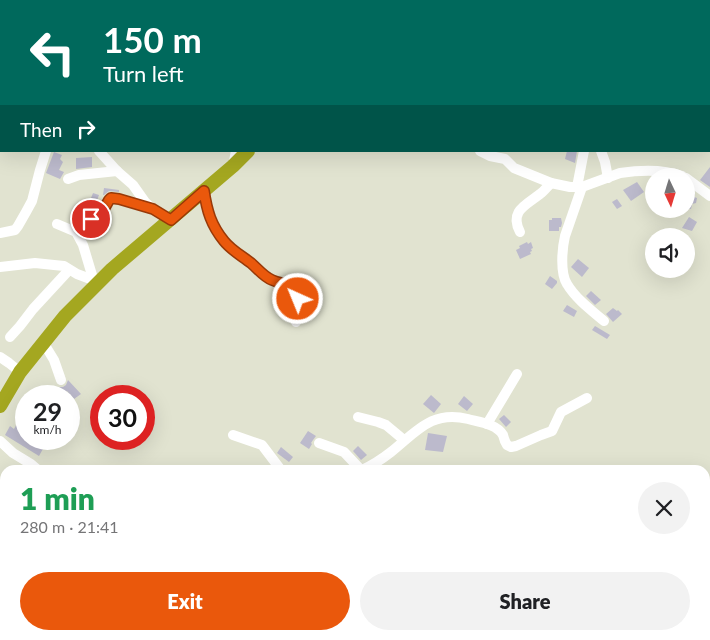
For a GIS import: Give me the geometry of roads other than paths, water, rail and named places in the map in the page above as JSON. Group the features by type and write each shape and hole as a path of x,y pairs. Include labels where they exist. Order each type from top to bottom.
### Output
{"highway":[{"path":"0,406 20,372 94,283 171,220 247,152"}],"street":[{"path":"0,233 15,230 26,212 32,201 46,152"},
{"path":"101,152 117,171 133,185 145,202 171,220"},
{"path":"232,166 236,152"},
{"path":"482,152 505,159 514,168 551,182 579,187 626,172 645,171"},
{"path":"584,152 579,187 565,236 563,271 567,284 576,295 604,321"},
{"path":"601,152 608,178"},
{"path":"68,179 79,175 117,171"},
{"path":"520,232 516,225 516,216 520,210 546,189 551,182"},
{"path":"695,185 710,196"},
{"path":"204,191 209,216 223,240 265,276 289,285 296,290 298,294 296,322"},
{"path":"76,232 104,209 111,198 153,209"},
{"path":"57,224 76,232 94,283"},
{"path":"0,267 35,262 64,266 94,283"},
{"path":"10,337 33,308 69,270"},
{"path":"43,342 54,360 61,380"},
{"path":"0,357 20,372"},
{"path":"487,424 517,374"},
{"path":"377,465 404,440 424,424 433,420 453,416 487,424 496,428 502,434 507,445 511,447 552,430 561,412 587,398"},
{"path":"358,417 386,425 404,440"},
{"path":"233,435 262,445 277,465"},
{"path":"0,441 13,454 32,465"},
{"path":"319,443 344,452 356,465"}]}
